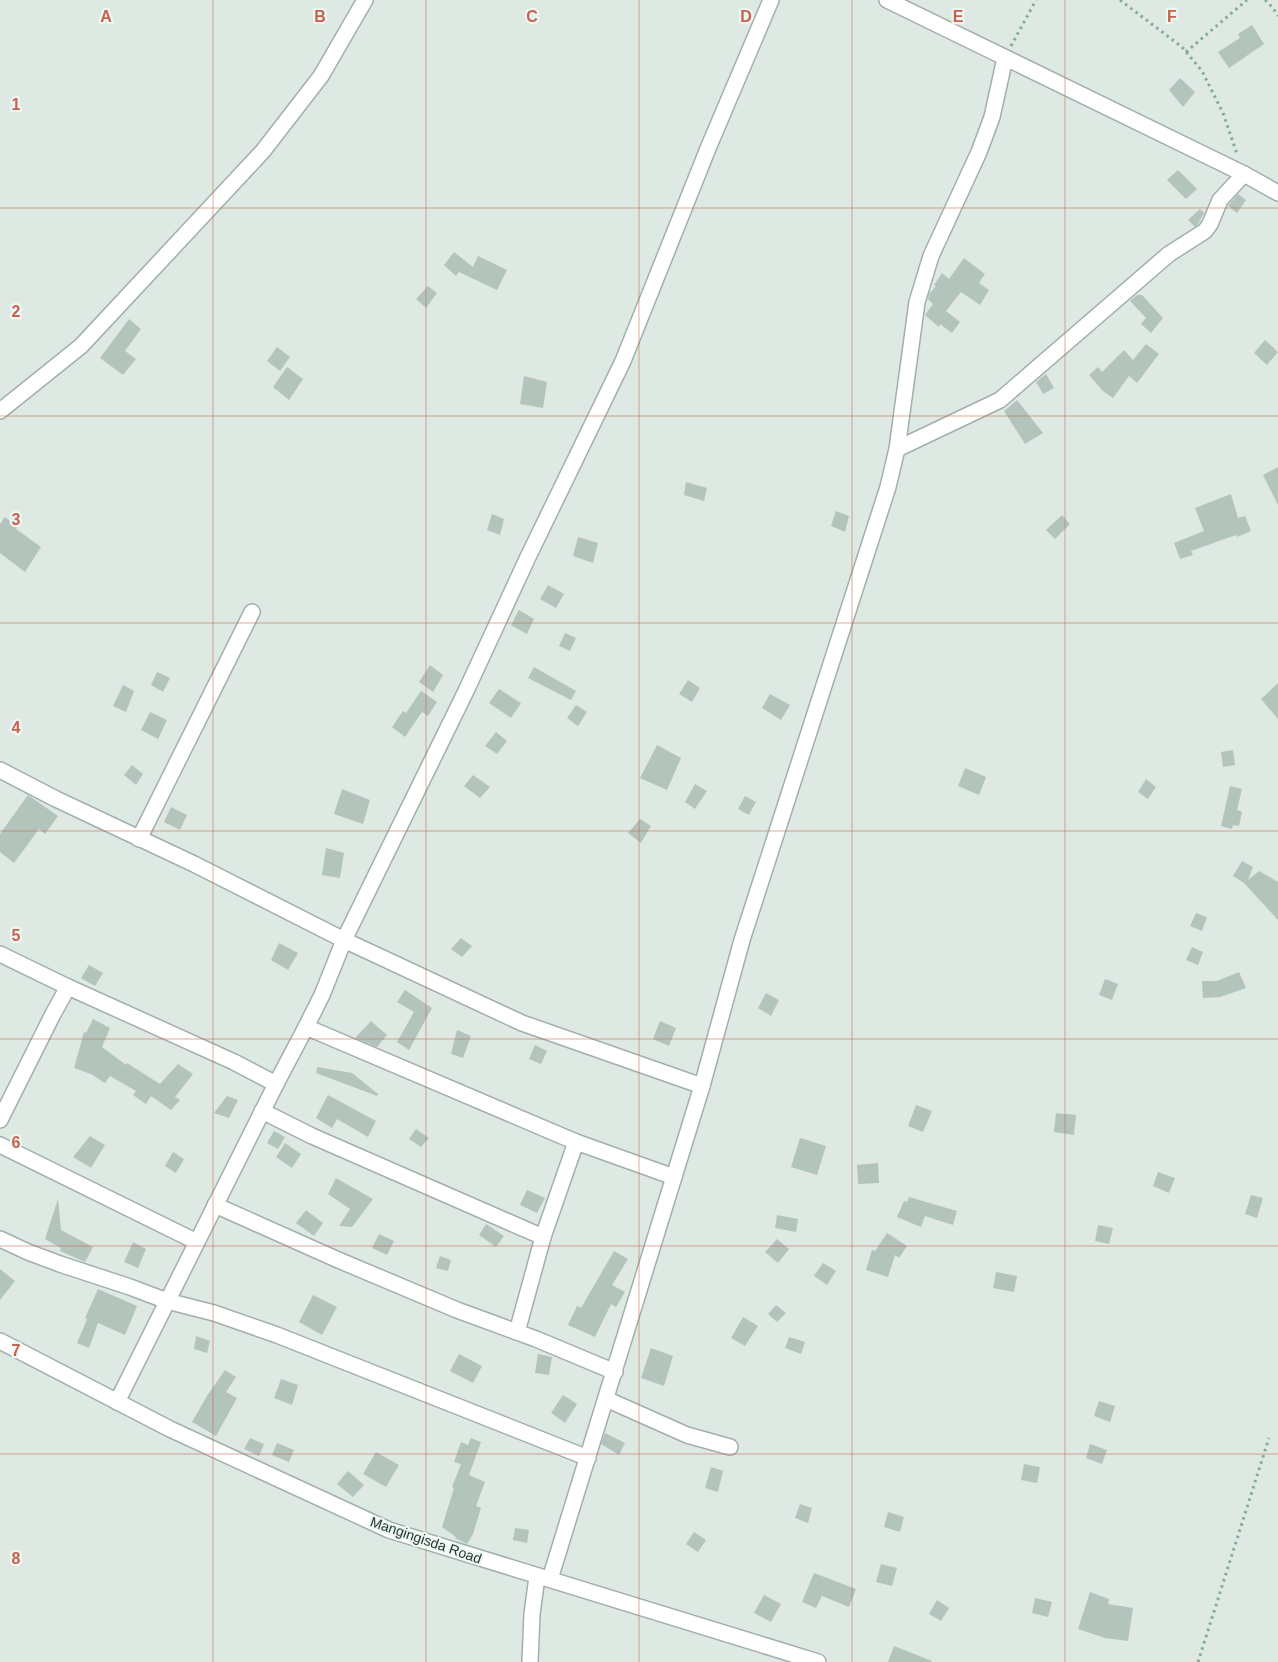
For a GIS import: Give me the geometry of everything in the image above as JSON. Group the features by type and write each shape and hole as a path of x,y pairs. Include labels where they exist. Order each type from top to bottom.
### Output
{"street":[{"path":"0,411 81,346 263,152 321,76 365,0"},
{"path":"117,1402 215,1204 306,1028 344,940 466,691 528,557 623,361 708,146 771,0"},
{"path":"887,0 1244,174 1278,193"},
{"path":"530,1662 532,1614 543,1578 588,1458 702,1086 742,940 888,487 897,449 917,302 932,256 979,152 992,117 1005,58"},
{"path":"897,449 1000,400 1169,254 1205,231 1220,200 1244,174"},
{"path":"139,839 252,612"},
{"path":"0,770 56,800 233,884 344,940 522,1023 702,1086"},
{"path":"0,954 234,1062 276,1084"},
{"path":"0,1120 68,986"},
{"path":"306,1028 576,1142 674,1177"},
{"path":"262,1111 312,1136 543,1238"},
{"path":"517,1332 543,1238 576,1142"},
{"path":"0,1145 197,1242"},
{"path":"215,1204 336,1260 615,1372"},
{"path":"0,1239 36,1255 167,1301 214,1314 276,1335 588,1458"},
{"name":"Mangingisda Road","path":"0,1341 117,1402 278,1480 388,1530 818,1662"},
{"path":"606,1399 687,1435 730,1447"}],"path":[{"path":"1005,58 1036,0"},
{"path":"1120,0 1182,47 1202,71 1223,113 1244,174"},
{"path":"1186,52 1246,0"},
{"path":"1265,0 1278,16"},
{"path":"1198,1662 1269,1438"}],"building":[{"path":"1252,25 1264,44 1229,68 1218,52 1240,38 1238,34"},
{"path":"1180,78 1195,92 1183,107 1169,90"},
{"path":"1178,170 1197,189 1186,199 1167,180"},
{"path":"1238,194 1246,200 1237,213 1228,206"},
{"path":"1200,209 1204,213 1195,227 1188,220"},
{"path":"454,252 473,267 478,256 507,270 497,290 459,272 456,276 444,265"},
{"path":"964,258 985,274 979,283 989,290 980,305 961,292 946,311 960,322 952,333 940,324 939,327 925,315 933,304 928,299 929,294 936,286 934,285 942,273 949,279"},
{"path":"428,286 437,293 426,308 416,299"},
{"path":"1137,295 1142,295 1163,318 1151,333 1141,324 1146,318 1130,301"},
{"path":"129,319 141,329 125,351 136,359 123,375 100,358"},
{"path":"1265,340 1278,352 1267,365 1254,353"},
{"path":"1146,344 1159,354 1137,383 1129,376 1113,398 1103,391 1089,375 1098,367 1102,372 1124,350 1133,360"},
{"path":"277,347 290,357 280,371 267,361"},
{"path":"287,367 303,379 289,400 273,387"},
{"path":"1046,374 1054,388 1043,394 1036,382"},
{"path":"524,376 547,382 543,408 520,404"},
{"path":"1017,400 1043,433 1025,444 1004,411"},
{"path":"1278,467 1278,505 1263,475"},
{"path":"686,482 707,488 704,501 684,495"},
{"path":"1231,494 1238,518 1245,516 1251,531 1191,551 1193,555 1180,559 1174,543 1204,531 1195,508"},
{"path":"836,511 849,516 845,532 831,526"},
{"path":"492,514 504,519 500,535 487,530"},
{"path":"1062,515 1070,524 1055,539 1046,530"},
{"path":"5,517 17,527 16,529 41,547 25,572 0,553 0,524"},
{"path":"578,537 598,543 593,563 573,556"},
{"path":"548,585 564,594 556,608 540,599"},
{"path":"519,610 534,619 527,634 511,625"},
{"path":"565,633 576,638 570,651 559,646"},
{"path":"430,665 443,675 433,692 419,682"},
{"path":"534,667 576,691 571,700 528,678"},
{"path":"157,672 170,678 163,692 151,685"},
{"path":"688,680 700,688 692,702 679,694"},
{"path":"1278,683 1278,719 1261,699"},
{"path":"123,685 134,691 126,712 113,706"},
{"path":"499,689 521,703 511,718 489,703"},
{"path":"421,691 437,702 428,716 422,712 405,737 392,727 403,711 406,713"},
{"path":"770,694 790,705 781,720 762,708"},
{"path":"576,705 587,712 578,726 567,718"},
{"path":"150,712 167,720 158,739 141,730"},
{"path":"496,732 507,741 497,754 485,746"},
{"path":"657,745 681,758 667,790 640,778"},
{"path":"1233,750 1235,765 1223,767 1221,752"},
{"path":"132,765 143,774 136,785 124,775"},
{"path":"965,768 986,777 979,795 958,786"},
{"path":"473,775 490,787 480,798 464,786"},
{"path":"1146,779 1156,787 1148,799 1138,792"},
{"path":"695,784 707,791 695,809 685,802"},
{"path":"1230,786 1242,789 1237,810 1242,812 1239,826 1233,825 1232,829 1221,826"},
{"path":"342,789 370,800 363,824 334,814"},
{"path":"28,795 58,816 45,834 39,829 14,863 0,852 0,834"},
{"path":"745,796 756,802 749,815 738,809"},
{"path":"171,807 187,815 180,830 164,822"},
{"path":"640,819 651,826 641,843 628,833"},
{"path":"326,848 344,853 340,878 322,875"},
{"path":"1242,861 1253,867 1248,880 1259,871 1278,882 1278,920 1244,883 1233,876"},
{"path":"1196,913 1207,917 1202,931 1190,926"},
{"path":"461,938 472,946 462,957 451,949"},
{"path":"279,943 298,953 288,970 271,960"},
{"path":"1192,947 1203,952 1198,965 1186,960"},
{"path":"89,965 103,973 95,986 81,978"},
{"path":"1239,972 1246,988 1220,997 1203,998 1202,981 1217,981"},
{"path":"1105,979 1118,984 1112,1000 1099,995"},
{"path":"405,990 432,1008 409,1050 397,1042 414,1012 397,1002"},
{"path":"766,993 779,1000 771,1016 758,1008"},
{"path":"93,1019 110,1028 102,1047 126,1065 127,1063 160,1084 178,1064 193,1074 175,1097 180,1100 171,1110 151,1096 146,1104 133,1095 136,1091 110,1076 105,1083 91,1074 74,1068 84,1032 86,1033"},
{"path":"371,1021 387,1035 377,1047 355,1038"},
{"path":"660,1021 676,1028 669,1046 653,1039"},
{"path":"457,1030 471,1036 463,1058 451,1054"},
{"path":"535,1045 547,1051 541,1064 529,1059"},
{"path":"317,1067 352,1073 378,1094 377,1096 316,1073"},
{"path":"328,1095 376,1121 368,1137 337,1119 332,1128 316,1118"},
{"path":"227,1096 238,1100 229,1118 214,1113"},
{"path":"916,1105 932,1111 923,1132 908,1126"},
{"path":"1056,1113 1076,1115 1074,1135 1054,1132"},
{"path":"416,1129 429,1138 421,1147 409,1139"},
{"path":"274,1131 285,1137 278,1149 267,1143"},
{"path":"90,1136 105,1145 91,1168 73,1157"},
{"path":"800,1138 826,1146 817,1175 791,1167"},
{"path":"285,1143 301,1154 292,1168 276,1157"},
{"path":"173,1152 184,1159 176,1173 165,1166"},
{"path":"878,1163 879,1183 858,1184 857,1165"},
{"path":"1158,1172 1175,1178 1169,1193 1153,1186"},
{"path":"336,1178 373,1199 352,1227 339,1226 350,1209 328,1194"},
{"path":"527,1190 545,1198 537,1213 520,1205"},
{"path":"1251,1195 1263,1198 1257,1218 1245,1214"},
{"path":"909,1197 957,1211 953,1225 925,1216 921,1227 897,1217 904,1201 907,1202"},
{"path":"58,1199 61,1230 93,1247 85,1262 60,1251 61,1248 45,1239"},
{"path":"306,1210 323,1223 314,1236 296,1223"},
{"path":"777,1215 798,1219 796,1232 775,1228"},
{"path":"486,1224 504,1236 496,1247 479,1235"},
{"path":"1098,1225 1113,1228 1109,1244 1095,1241"},
{"path":"887,1233 907,1246 899,1258 895,1255 888,1277 866,1270 872,1250 875,1251"},
{"path":"379,1234 394,1241 387,1255 372,1248"},
{"path":"777,1239 789,1249 778,1263 765,1252"},
{"path":"133,1242 146,1249 138,1268 124,1262"},
{"path":"614,1251 628,1259 612,1285 625,1292 616,1307 611,1304 595,1337 568,1325 577,1306 581,1308"},
{"path":"440,1256 451,1260 448,1271 436,1268"},
{"path":"823,1263 836,1271 827,1285 814,1276"},
{"path":"0,1269 15,1281 0,1300"},
{"path":"996,1272 1017,1276 1014,1292 993,1288"},
{"path":"98,1289 137,1306 125,1335 98,1323 89,1348 77,1343 87,1319 85,1318"},
{"path":"313,1295 337,1307 322,1335 299,1322"},
{"path":"776,1305 786,1313 777,1322 768,1314"},
{"path":"743,1317 758,1326 745,1346 731,1338"},
{"path":"196,1336 210,1341 207,1353 194,1349"},
{"path":"789,1337 805,1342 801,1354 785,1348"},
{"path":"651,1348 673,1356 664,1386 641,1378"},
{"path":"459,1354 482,1366 473,1383 450,1371"},
{"path":"538,1354 552,1357 549,1375 535,1373"},
{"path":"225,1370 236,1377 226,1392 237,1398 216,1436 192,1422"},
{"path":"281,1379 298,1385 292,1405 274,1398"},
{"path":"563,1395 577,1404 565,1423 551,1413"},
{"path":"1099,1401 1115,1406 1110,1422 1094,1416"},
{"path":"605,1433 625,1443 619,1455 601,1444"},
{"path":"250,1438 264,1444 259,1456 244,1449"},
{"path":"471,1438 481,1442 469,1475 485,1482 476,1506 481,1508 473,1534 467,1544 455,1538 442,1527 454,1488 452,1487 461,1464 454,1462 461,1442 468,1445"},
{"path":"277,1443 294,1450 289,1462 272,1455"},
{"path":"1090,1444 1107,1450 1102,1464 1086,1458"},
{"path":"376,1452 399,1465 386,1487 363,1474"},
{"path":"1024,1464 1040,1467 1037,1483 1021,1480"},
{"path":"711,1467 723,1471 718,1492 705,1488"},
{"path":"348,1471 364,1485 353,1497 337,1484"},
{"path":"800,1504 812,1508 808,1523 795,1518"},
{"path":"888,1512 904,1517 900,1532 884,1527"},
{"path":"515,1528 529,1530 527,1543 513,1540"},
{"path":"694,1532 706,1540 698,1552 686,1544"},
{"path":"881,1564 897,1568 892,1586 876,1582"},
{"path":"814,1573 856,1589 849,1607 822,1596 816,1608 802,1602"},
{"path":"1090,1592 1109,1599 1108,1604 1133,1608 1128,1641 1105,1638 1078,1629"},
{"path":"764,1595 781,1604 771,1622 754,1613"},
{"path":"1035,1598 1052,1602 1048,1617 1032,1613"},
{"path":"937,1600 949,1608 941,1621 929,1614"},
{"path":"894,1646 932,1661 888,1662"}]}
